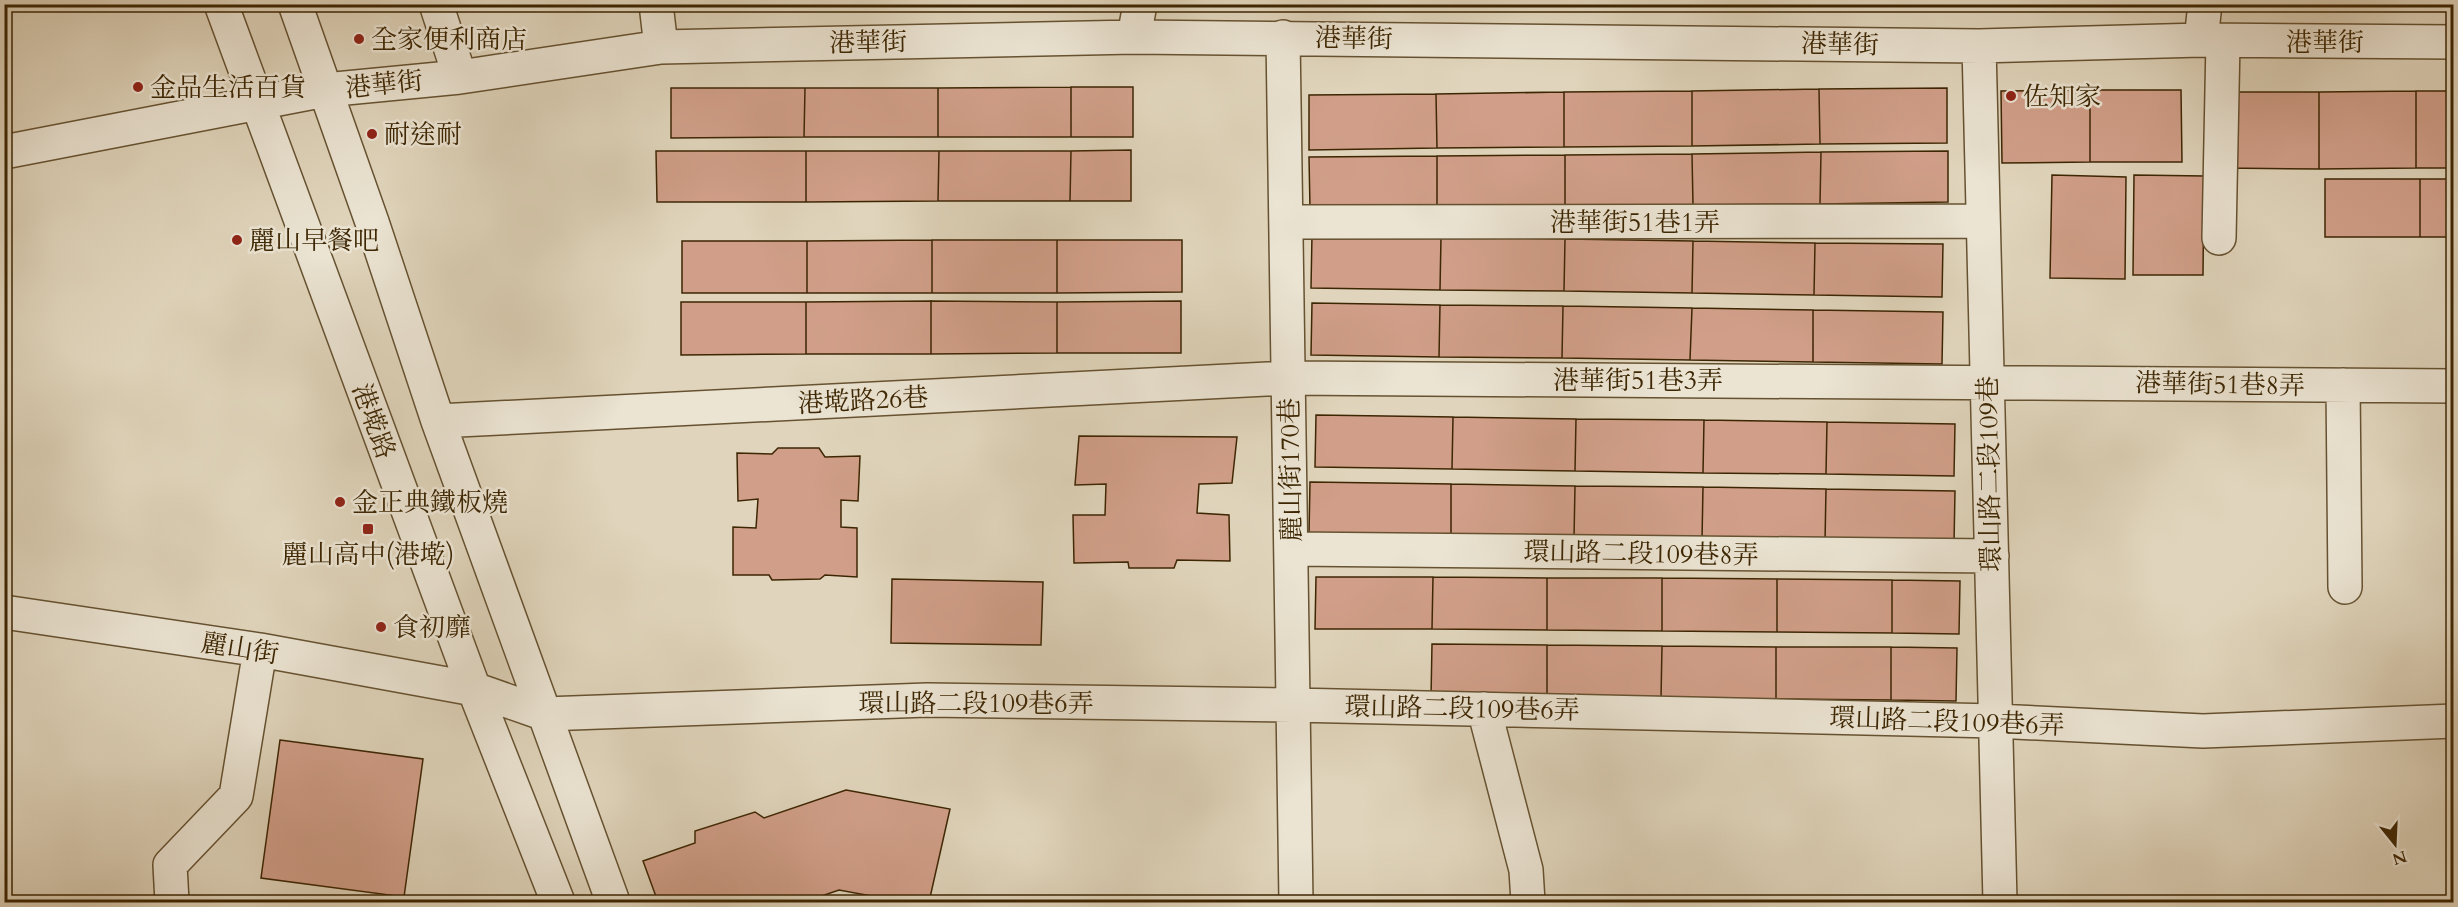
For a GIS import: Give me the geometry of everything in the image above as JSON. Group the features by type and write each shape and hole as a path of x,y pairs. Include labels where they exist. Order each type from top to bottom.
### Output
{"street":[{"name":"港墘路","path":"221,4 474,689 558,903"},
{"path":"295,4 372,222 438,421 613,903"},
{"path":"436,4 460,77"},
{"path":"656,4 661,46"},
{"path":"1134,37 1140,4"},
{"path":"2205,4 2212,41 2219,238"},
{"name":"港華街","path":"4,152 325,90 460,77 661,46 1134,37 1979,46 2212,41 2454,42"},
{"name":"麗山街170巷","path":"1283,37 1296,903"},
{"name":"環山路二段109巷","path":"1979,46 2000,903"},
{"name":"港華街51巷1弄","path":"1286,222 1983,221"},
{"name":"港墘路26巷","path":"438,421 1288,378"},
{"name":"港華街51巷3弄","path":"1288,378 1987,382"},
{"name":"港華街51巷8弄","path":"1987,382 2454,386"},
{"path":"2343,385 2345,587"},
{"name":"環山路二段109巷8弄","path":"1291,549 1992,556"},
{"name":"麗山街","path":"4,612 260,650 474,689"},
{"path":"172,903 170,865 236,795 260,650"},
{"name":"環山路二段109巷6弄","path":"474,689 545,714 927,700 1293,705 1995,721 2203,730 2454,721"},
{"path":"1484,709 1526,870 1528,903"}],"building":[{"path":"1071,87 1071,137 938,137 938,88"},
{"path":"1071,87 1133,87 1133,137 1071,137"},
{"path":"671,88 805,88 804,137 671,138"},
{"path":"805,88 938,88 938,137 804,137"},
{"path":"1947,88 1947,143 1820,144 1819,89"},
{"path":"1819,89 1820,144 1692,146 1692,91"},
{"path":"2090,90 2090,162 2002,163 2001,91"},
{"path":"2090,90 2181,90 2182,162 2090,162"},
{"path":"1692,91 1692,146 1564,147 1564,92"},
{"path":"2416,91 2454,91 2454,168 2416,168"},
{"path":"2416,91 2416,168 2319,169 2319,92"},
{"path":"1564,92 1564,147 1437,148 1436,94"},
{"path":"2224,92 2319,92 2319,169 2224,168"},
{"path":"1436,94 1437,148 1309,150 1309,95"},
{"path":"1131,150 1131,201 1070,201 1071,151"},
{"path":"656,151 806,151 806,202 657,202"},
{"path":"806,151 939,151 938,201 806,202"},
{"path":"939,151 1071,151 1070,201 938,201"},
{"path":"1948,151 1948,202 1820,204 1821,152"},
{"path":"1821,152 1820,204 1693,205 1692,154"},
{"path":"1692,154 1693,205 1565,206 1565,155"},
{"path":"1565,155 1565,206 1437,207 1437,156"},
{"path":"1437,156 1437,207 1310,208 1309,157"},
{"path":"2052,175 2126,177 2125,279 2050,278"},
{"path":"2134,175 2204,176 2203,275 2133,275"},
{"path":"2325,179 2420,179 2420,237 2325,237"},
{"path":"2420,179 2454,179 2454,237 2420,237"},
{"path":"1312,235 1441,237 1440,290 1311,288"},
{"path":"1441,237 1565,239 1564,291 1440,290"},
{"path":"1565,239 1693,241 1692,293 1564,291"},
{"path":"932,240 932,293 807,293 807,241"},
{"path":"932,240 1057,240 1057,293 932,293"},
{"path":"1057,240 1182,240 1182,292 1057,293"},
{"path":"682,241 807,241 807,293 682,293"},
{"path":"1693,241 1815,243 1814,295 1692,293"},
{"path":"1815,243 1943,244 1942,297 1814,295"},
{"path":"931,301 1057,302 1057,353 931,354"},
{"path":"931,301 931,354 806,354 806,302"},
{"path":"1181,301 1181,353 1057,353 1057,302"},
{"path":"681,302 806,302 806,354 681,355"},
{"path":"1312,303 1440,305 1439,357 1311,355"},
{"path":"1440,305 1563,306 1562,358 1439,357"},
{"path":"1563,306 1692,308 1690,360 1562,358"},
{"path":"1692,308 1813,310 1813,362 1690,360"},
{"path":"1813,310 1943,312 1942,364 1813,362"},
{"path":"1316,415 1453,417 1452,469 1315,467"},
{"path":"1453,417 1576,419 1575,471 1452,469"},
{"path":"1576,419 1704,420 1703,473 1575,471"},
{"path":"1704,420 1827,422 1826,474 1703,473"},
{"path":"1827,422 1955,424 1954,476 1826,474"},
{"path":"1079,436 1237,437 1232,483 1199,484 1197,513 1229,515 1230,561 1177,560 1174,568 1129,568 1128,562 1074,563 1073,515 1105,515 1106,484 1075,485"},
{"path":"778,448 819,448 825,457 860,456 858,501 841,500 841,527 857,528 857,577 825,575 820,579 772,580 769,575 733,575 733,527 756,528 758,499 738,501 737,453 772,454"},
{"path":"1310,482 1451,484 1451,537 1309,534"},
{"path":"1451,484 1575,486 1574,538 1451,537"},
{"path":"1575,486 1703,487 1702,540 1574,538"},
{"path":"1703,487 1826,489 1825,542 1702,540"},
{"path":"1826,489 1955,491 1954,544 1825,542"},
{"path":"1316,577 1433,577 1432,629 1315,629"},
{"path":"1433,577 1547,578 1547,630 1432,629"},
{"path":"1547,578 1662,578 1662,631 1547,630"},
{"path":"1662,578 1777,579 1777,632 1662,631"},
{"path":"892,579 1043,582 1041,645 891,643"},
{"path":"1777,579 1892,580 1892,633 1777,632"},
{"path":"1892,580 1960,581 1959,634 1892,633"},
{"path":"1432,644 1547,645 1547,698 1431,697"},
{"path":"1547,645 1662,646 1661,698 1547,698"},
{"path":"1662,646 1776,647 1776,699 1661,698"},
{"path":"1776,647 1891,647 1891,700 1776,699"},
{"path":"1891,647 1957,648 1956,701 1891,700"},
{"path":"280,740 423,759 404,897 261,878"},
{"path":"846,790 950,809 929,902 904,902 839,890 804,902 658,902 643,861 695,843 695,831 755,812 764,818"}],"place":[{"name":"全家便利商店","path":"359,39"},
{"name":"金品生活百貨","path":"138,87"},
{"name":"佐知家","path":"2011,96"},
{"name":"耐途耐","path":"372,134"},
{"name":"麗山早餐吧","path":"237,240"},
{"name":"金正典鐵板燒","path":"340,502"},
{"name":"麗山高中(港墘)","path":"368,529"},
{"name":"食初靡","path":"381,627"}]}
